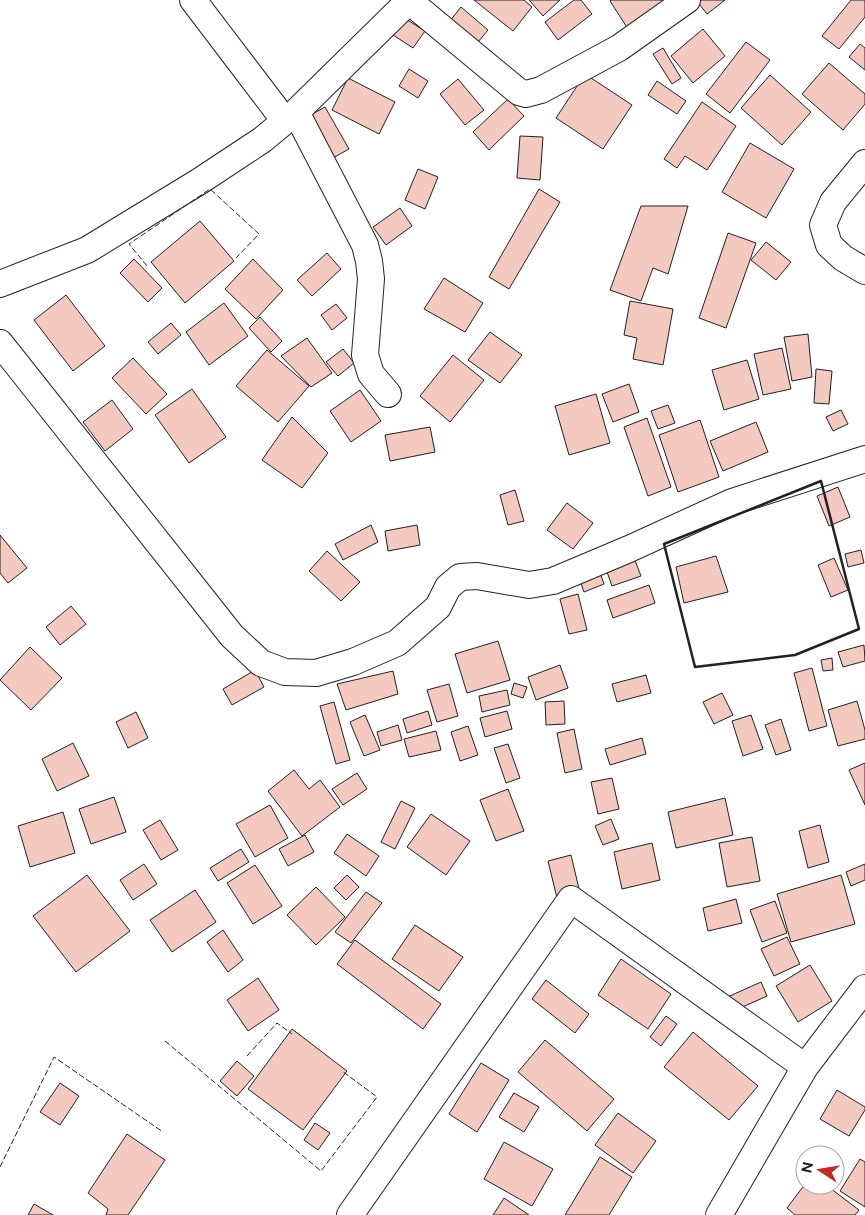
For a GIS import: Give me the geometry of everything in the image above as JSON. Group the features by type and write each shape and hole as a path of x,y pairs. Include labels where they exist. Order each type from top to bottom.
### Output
{"street":[{"path":"193,0 291,116 366,245 370,261 371,279 365,355 371,374 388,394"},
{"path":"0,284 87,250 262,140 291,116 410,1 519,92 526,94 541,90 619,48 687,0"},
{"path":"865,163 833,202 822,225 829,245 843,258 865,271"},
{"path":"0,343 232,636 261,663 285,672 316,673 353,662 397,643 438,607 448,587 460,578 477,576 529,585 553,580 629,549 732,502 865,459"},
{"path":"350,1215 571,899 805,1067"},
{"path":"719,1215 805,1067 865,988"}],"building":[{"path":"474,0 524,0 532,7 513,31"},
{"path":"529,0 560,0 543,16"},
{"path":"574,0 581,0 592,14 558,40 545,22"},
{"path":"611,0 666,0 628,29"},
{"path":"696,0 725,0 707,14"},
{"path":"851,0 865,0 865,17 839,49 822,36"},
{"path":"461,7 488,30 473,48 446,26"},
{"path":"401,16 425,31 413,48 390,33"},
{"path":"703,29 725,56 693,83 671,56"},
{"path":"746,42 770,60 730,113 706,94"},
{"path":"860,44 865,48 865,70 849,57"},
{"path":"663,48 681,78 672,84 653,54"},
{"path":"829,63 865,94 865,104 843,130 802,94"},
{"path":"409,69 428,81 418,98 399,86"},
{"path":"585,74 632,105 603,149 556,118"},
{"path":"770,75 811,112 782,145 741,108"},
{"path":"348,78 395,102 379,134 332,110"},
{"path":"458,79 484,110 465,125 440,94"},
{"path":"657,81 686,101 677,114 648,95"},
{"path":"508,99 524,116 489,150 473,132"},
{"path":"702,102 736,126 707,170 685,156 677,168 664,159"},
{"path":"325,107 349,149 331,159 307,117"},
{"path":"520,136 543,137 540,180 517,178"},
{"path":"750,143 794,169 766,218 722,192"},
{"path":"418,169 438,177 425,209 405,200"},
{"path":"539,189 560,202 509,289 489,277"},
{"path":"641,206 688,206 668,274 653,268 641,301 610,290"},
{"path":"400,208 412,226 386,245 373,227"},
{"path":"200,221 234,261 185,303 151,262"},
{"path":"728,233 756,243 726,328 699,318"},
{"path":"766,242 791,262 776,280 751,260"},
{"path":"327,253 341,269 312,296 297,280"},
{"path":"134,259 162,288 148,302 120,273"},
{"path":"253,259 283,290 256,319 225,289"},
{"path":"444,278 483,303 465,332 424,309"},
{"path":"66,295 105,346 73,371 34,320"},
{"path":"630,301 673,309 663,365 633,359 637,338 624,335"},
{"path":"224,303 248,336 209,365 186,332"},
{"path":"336,304 347,318 332,330 321,315"},
{"path":"260,317 282,341 271,352 249,328"},
{"path":"171,323 181,335 158,354 148,342"},
{"path":"490,332 522,355 500,383 468,360"},
{"path":"808,334 812,377 792,381 784,337"},
{"path":"307,338 332,373 311,387 281,356"},
{"path":"782,348 791,389 763,395 754,354"},
{"path":"343,349 354,363 338,376 326,362"},
{"path":"267,350 309,386 278,422 236,386"},
{"path":"453,355 484,380 450,422 420,396"},
{"path":"133,358 167,394 146,414 112,378"},
{"path":"747,360 759,399 724,410 712,370"},
{"path":"816,369 832,371 829,404 814,403"},
{"path":"629,384 639,412 613,422 602,394"},
{"path":"192,389 226,437 189,463 155,415"},
{"path":"360,390 381,421 351,442 330,411"},
{"path":"596,394 610,443 569,455 555,406"},
{"path":"112,400 133,429 105,451 83,422"},
{"path":"668,405 675,423 658,429 651,411"},
{"path":"841,410 848,424 833,431 826,417"},
{"path":"292,417 328,453 302,488 262,460"},
{"path":"647,418 671,487 648,496 624,427"},
{"path":"700,420 719,477 678,492 659,435"},
{"path":"756,422 768,452 723,471 710,441"},
{"path":"430,427 435,452 390,461 385,435"},
{"path":"838,487 850,517 829,526 817,496"},
{"path":"515,490 524,521 508,525 500,495"},
{"path":"567,503 593,523 573,549 547,530"},
{"path":"371,525 378,542 343,560 335,544"},
{"path":"417,525 420,545 388,551 385,531"},
{"path":"0,535 27,568 8,583 0,573"},
{"path":"861,550 864,563 848,567 845,554"},
{"path":"327,551 360,582 341,601 309,571"},
{"path":"716,556 728,592 684,603 676,567"},
{"path":"634,558 641,576 612,586 606,569"},
{"path":"834,558 848,590 831,597 818,565"},
{"path":"598,567 604,584 584,592 578,575"},
{"path":"649,585 655,603 613,618 607,600"},
{"path":"578,594 587,630 569,634 560,599"},
{"path":"71,606 86,624 60,645 46,627"},
{"path":"498,641 510,680 467,693 455,654"},
{"path":"864,645 865,661 843,667 838,652"},
{"path":"30,647 62,678 31,710 0,680"},
{"path":"832,658 833,670 823,671 821,660"},
{"path":"560,665 568,688 536,700 528,677"},
{"path":"812,668 827,726 809,731 794,673"},
{"path":"255,670 264,687 232,705 223,689"},
{"path":"393,671 398,694 346,710 337,684"},
{"path":"646,675 651,693 617,702 612,684"},
{"path":"514,683 527,687 523,698 511,694"},
{"path":"449,684 458,716 437,722 427,690"},
{"path":"507,690 510,705 482,712 479,696"},
{"path":"722,693 733,715 714,724 703,702"},
{"path":"564,701 565,724 546,725 545,702"},
{"path":"857,701 865,730 865,739 838,746 828,710"},
{"path":"334,702 350,760 336,764 320,706"},
{"path":"428,711 432,725 407,733 403,719"},
{"path":"507,711 512,729 485,737 480,718"},
{"path":"136,712 148,738 128,748 116,722"},
{"path":"365,715 380,750 364,756 350,722"},
{"path":"751,715 763,749 743,756 732,721"},
{"path":"781,719 791,750 776,755 765,725"},
{"path":"398,725 402,740 381,746 377,732"},
{"path":"468,726 478,755 460,761 451,732"},
{"path":"574,729 582,769 565,773 557,733"},
{"path":"436,731 441,750 409,757 404,739"},
{"path":"642,738 646,754 610,765 605,749"},
{"path":"73,743 89,776 57,791 42,759"},
{"path":"508,744 520,778 506,783 494,748"},
{"path":"865,763 865,805 849,770"},
{"path":"294,770 309,789 320,780 340,807 302,836 268,791"},
{"path":"357,773 367,789 343,805 332,789"},
{"path":"612,778 619,809 598,814 591,782"},
{"path":"508,789 524,831 496,841 480,800"},
{"path":"114,797 126,832 91,844 79,809"},
{"path":"725,798 733,835 676,848 668,812"},
{"path":"401,801 415,808 395,849 381,842"},
{"path":"270,805 288,838 255,857 236,824"},
{"path":"63,812 75,853 30,867 18,826"},
{"path":"431,814 470,841 446,875 407,847"},
{"path":"611,819 619,839 603,845 595,826"},
{"path":"160,820 178,850 161,860 143,830"},
{"path":"820,825 829,862 808,868 799,831"},
{"path":"347,834 379,856 366,876 334,853"},
{"path":"305,835 314,852 288,866 279,849"},
{"path":"752,837 760,881 727,887 719,843"},
{"path":"652,843 660,880 622,889 614,852"},
{"path":"241,849 249,862 218,881 210,868"},
{"path":"571,855 580,893 557,898 548,861"},
{"path":"144,864 157,884 133,900 120,880"},
{"path":"865,864 865,880 851,886 846,872"},
{"path":"255,865 282,906 253,924 227,883"},
{"path":"87,875 130,931 76,972 33,916"},
{"path":"347,875 359,887 346,900 334,888"},
{"path":"841,875 855,924 791,942 777,894"},
{"path":"316,887 345,917 316,945 287,915"},
{"path":"195,890 216,922 172,952 150,920"},
{"path":"366,892 382,903 351,943 335,932"},
{"path":"736,899 742,923 708,931 703,908"},
{"path":"775,901 787,933 762,942 750,910"},
{"path":"415,925 463,957 439,991 392,959"},
{"path":"223,930 243,960 228,972 207,942"},
{"path":"787,937 800,964 774,976 761,949"},
{"path":"355,940 441,1004 423,1029 337,964"},
{"path":"621,959 671,994 648,1029 598,995"},
{"path":"810,965 832,1001 798,1022 776,986"},
{"path":"258,978 279,1010 248,1031 227,1000"},
{"path":"546,980 589,1014 575,1033 532,999"},
{"path":"761,982 767,996 729,1013 723,999"},
{"path":"666,1016 677,1024 661,1046 650,1037"},
{"path":"292,1029 347,1071 303,1130 248,1089"},
{"path":"693,1032 758,1086 729,1120 664,1067"},
{"path":"545,1040 614,1099 587,1131 518,1072"},
{"path":"237,1061 254,1076 237,1096 220,1081"},
{"path":"481,1063 509,1080 477,1132 449,1114"},
{"path":"60,1083 79,1096 60,1125 40,1112"},
{"path":"837,1090 865,1107 849,1136 820,1119"},
{"path":"514,1093 539,1107 524,1132 499,1117"},
{"path":"618,1113 656,1141 633,1173 595,1145"},
{"path":"315,1123 330,1133 318,1150 304,1140"},
{"path":"127,1134 165,1160 128,1215 106,1215 108,1209 88,1193"},
{"path":"504,1142 553,1169 532,1206 484,1179"},
{"path":"600,1157 632,1177 609,1215 565,1215"},
{"path":"860,1159 865,1162 865,1207 845,1194 845,1183"},
{"path":"797,1195 839,1195 859,1210 855,1215 795,1215 787,1208"},
{"path":"504,1198 529,1215 493,1215"},
{"path":"34,1204 53,1215 28,1215"}],"fence":[{"path":"147,266 129,244 210,189 259,234 236,258"},
{"path":"247,1056 277,1023 292,1034"},
{"path":"165,1041 321,1171 377,1097 342,1071"},
{"path":"0,1167 54,1057 163,1132"}],"wall":[{"path":"821,481 859,629 795,655 695,667 664,544 821,481"}]}
